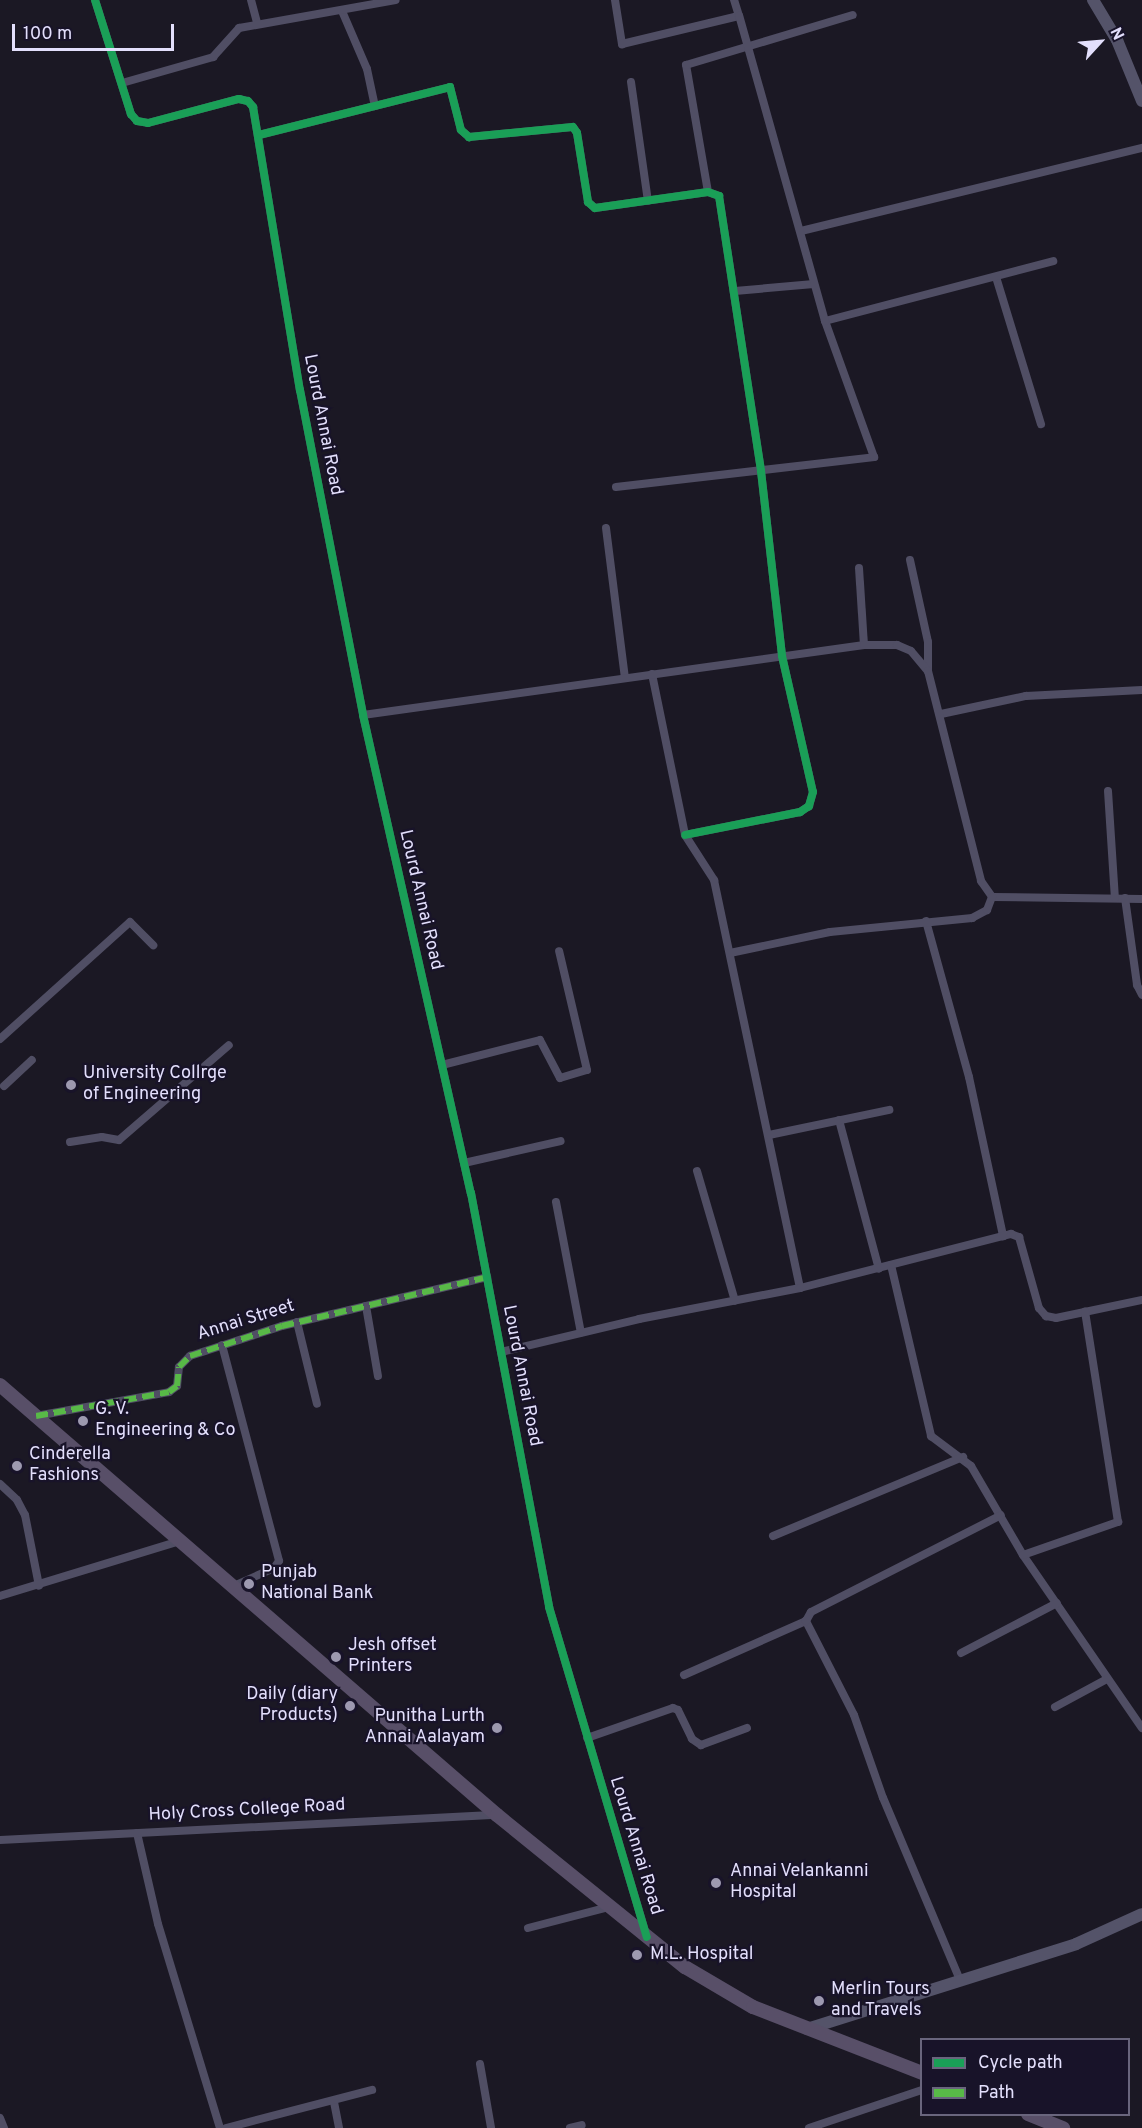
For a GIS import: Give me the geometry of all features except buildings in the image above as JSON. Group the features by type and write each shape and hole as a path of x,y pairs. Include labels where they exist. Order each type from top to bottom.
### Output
{"main road":[{"path":"0,1385 236,1585 497,1815 685,1967 753,2007 920,2073"},
{"path":"1031,2116 1063,2128"}],"street":[{"name":"Lourd Annai Road","path":"95,0 137,121 148,123 238,99 248,101 253,107 285,311 363,715 464,1163 549,1607 647,1937"},
{"path":"251,0 257,23"},
{"path":"122,83 213,57 233,30 257,23 342,11 396,0"},
{"path":"615,0 622,44 739,16"},
{"path":"616,487 874,457 825,321 734,0"},
{"path":"1093,0 1137,74 1142,101"},
{"path":"342,11 367,69 375,106"},
{"path":"708,192 686,65 853,15"},
{"path":"631,82 648,201"},
{"path":"259,135 444,86 453,90 461,130 469,137 573,127 577,133 591,206 648,201 708,192 717,193 735,291 761,471 782,656 812,776 809,806 800,812 685,835"},
{"path":"801,231 1142,148"},
{"path":"825,321 1053,261"},
{"path":"996,277 1041,424"},
{"path":"735,291 814,284"},
{"path":"606,528 625,678"},
{"path":"910,560 928,642 928,670 981,881 992,897"},
{"path":"859,568 864,645"},
{"path":"363,715 864,645 897,645 911,651 928,670"},
{"path":"652,674 685,835 714,880 800,1288"},
{"path":"940,714 1026,696 1142,690"},
{"path":"1108,790 1115,898"},
{"path":"730,953 830,932 981,915 987,910 992,897"},
{"path":"992,897 1142,899"},
{"path":"1125,898 1137,985 1142,995"},
{"path":"926,921 969,1077 1003,1236"},
{"path":"0,1039 130,922 153,945"},
{"path":"442,1065 540,1040 560,1078 587,1070 559,951"},
{"path":"70,1142 102,1137 119,1140 229,1045"},
{"path":"4,1086 32,1060"},
{"path":"769,1135 889,1110"},
{"path":"839,1120 879,1269"},
{"path":"464,1163 561,1141"},
{"path":"697,1171 735,1301"},
{"path":"556,1202 581,1333"},
{"path":"501,1352 581,1333 800,1288 1016,1234 1019,1237 1039,1308 1046,1316 1056,1318 1142,1300"},
{"path":"891,1266 926,1426 940,1445 963,1457 1001,1515 1023,1555 1142,1728"},
{"name":"Annai Street","path":"36,1416 169,1392 177,1386 183,1360 222,1345 297,1322 487,1277"},
{"path":"366,1306 378,1376"},
{"path":"1023,1555 1118,1522 1085,1312"},
{"path":"297,1322 317,1404"},
{"path":"222,1345 279,1561 274,1568 236,1585"},
{"path":"772,1536 963,1457"},
{"path":"0,1484 17,1500 25,1515 39,1586"},
{"path":"684,1676 806,1621 811,1612 1001,1515"},
{"path":"0,1596 39,1586 183,1540"},
{"path":"961,1653 1057,1603"},
{"path":"806,1621 854,1714 883,1798 960,1980"},
{"path":"1055,1707 1107,1679"},
{"path":"587,1738 673,1708 678,1710 692,1739 701,1745 747,1728"},
{"name":"Holy Cross College Road","path":"0,1840 497,1815"},
{"path":"137,1833 158,1923 220,2128"},
{"path":"528,1928 609,1907"},
{"path":"807,2029 1076,1944 1142,1914"},
{"path":"480,2064 491,2128"},
{"path":"226,2128 334,2102 372,2090"},
{"path":"809,2128 920,2090"},
{"path":"334,2102 339,2128"},
{"path":"0,2118 4,2128"},
{"path":"570,2128 582,2126"}],"marked path":[{"path":"36,1416 169,1392 177,1386 179,1367 190,1356 282,1326 487,1277"}],"cycle path":[{"path":"95,0 131,114 137,121 148,123 239,99 248,101 253,107 300,390 363,715 471,1193 549,1607 647,1937"},
{"path":"259,135 450,87 461,130 469,137 573,127 577,133 588,202 595,208 708,192 719,196 761,471 782,656 813,792 809,806 800,812 685,835"}],"place":[{"name":"University Collrge of Engineering","path":"71,1085"},
{"name":"G. V. Engineering & Co","path":"83,1421"},
{"name":"Cinderella Fashions","path":"17,1466"},
{"name":"Punjab National Bank","path":"249,1584"},
{"name":"Jesh offset Printers","path":"336,1657"},
{"name":"Daily (diary Products)","path":"350,1706"},
{"name":"Punitha Lurth Annai Aalayam","path":"497,1728"},
{"name":"Annai Velankanni Hospital","path":"716,1883"},
{"name":"M.L. Hospital","path":"637,1955"},
{"name":"Merlin Tours and Travels","path":"819,2001"}]}
